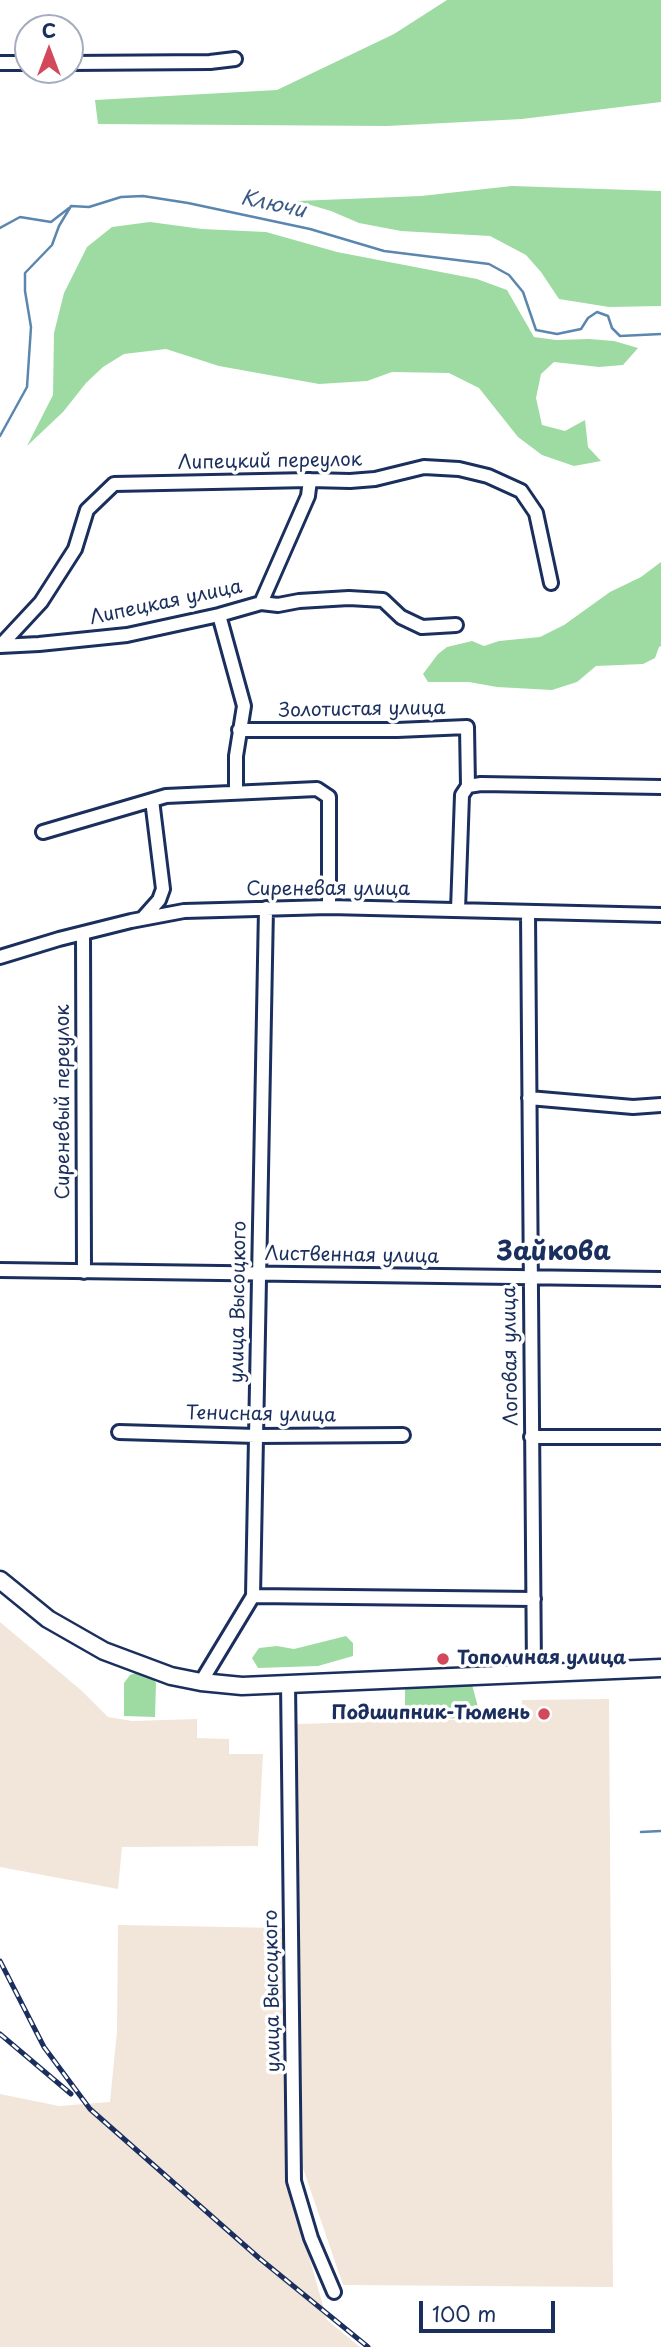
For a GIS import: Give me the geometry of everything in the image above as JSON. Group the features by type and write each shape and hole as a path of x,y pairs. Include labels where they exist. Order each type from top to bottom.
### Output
{"main road":[{"path":"0,1580 48,1619 104,1651 171,1676 201,1682 243,1686 661,1668"}],"street":[{"path":"84,63 210,62 235,59"},
{"name":"Липецкий переулок","path":"1,645 41,602 75,549 87,510 114,484 350,481 375,479 424,467 459,469 488,476 521,491 536,513 551,583"},
{"path":"261,603 308,496 310,480"},
{"name":"Липецкая улица","path":"1,645 39,645 127,635 261,603 278,605 349,598 383,600 401,617 422,627 456,625"},
{"path":"219,615 244,706 236,755 236,792"},
{"name":"Золотистая улица","path":"239,730 467,727 468,786"},
{"path":"458,909 462,794 468,786 495,784 661,787"},
{"path":"43,832 166,796 317,789 329,797 329,907"},
{"path":"143,918 159,900 163,889 152,800"},
{"name":"Сиреневая улица","path":"0,957 143,918 184,911 329,907 661,915"},
{"name":"улица Высоцкого","path":"253,1596 266,908"},
{"name":"Логовая улица","path":"528,913 534,1672"},
{"name":"Сиреневый переулок","path":"83,933 84,1272"},
{"path":"528,1098 633,1107 661,1105"},
{"name":"Лиственная улица","path":"0,1270 661,1279"},
{"name":"Тенисная улица","path":"119,1432 256,1436 402,1435"},
{"path":"531,1437 661,1437"},
{"path":"201,1682 253,1596 534,1599"},
{"name":"улица Высоцкого","path":"288,1683 294,2181 311,2238 334,2292"}],"shaded area":[{"path":"0,1622 82,1691 108,1717 132,1721 197,1719 197,1738 229,1739 229,1754 263,1754 258,1846 122,1847 118,1889 0,1867"},
{"path":"609,1699 613,2287 343,2285 303,2168 296,1724 521,1718 522,1700"},
{"path":"118,1925 283,1928 287,2178 327,2320 360,2347 0,2347 0,2094 59,2106 110,2102 117,2031"}],"green space":[{"path":"447,0 661,0 661,102 522,119 387,126 98,124 95,100 277,90 394,34"},
{"path":"512,186 661,191 661,306 609,307 559,299 526,255 490,236 401,231 359,223 297,201 421,196"},
{"path":"150,222 202,229 266,232 337,252 477,279 507,290 534,337 614,341 638,348 623,365 599,367 554,362 541,374 536,398 542,425 565,431 585,420 588,447 601,461 574,466 542,455 518,437 479,388 449,373 392,372 367,381 319,384 219,366 166,349 124,354 103,367 63,412 27,446 53,395 54,333 64,293 87,247 112,227"},
{"path":"661,562 661,646 655,658 643,664 596,666 577,682 552,690 497,687 469,682 428,682 423,674 447,647 472,641 484,646 499,641 540,637 564,625 610,592 641,577"},
{"path":"346,1636 353,1643 353,1656 318,1666 258,1668 252,1658 259,1648 277,1646 294,1649"},
{"path":"136,1673 152,1678 156,1683 155,1717 124,1716 124,1683 130,1675"},
{"path":"471,1681 481,1718 405,1719 405,1683"}],"waterway":[{"name":"Ключи","path":"0,436 27,387 31,327 25,273 52,245 71,206 89,207 121,197 143,196 188,203 310,229 384,251 489,264 509,275 523,292 536,330 557,334 581,329 588,318 597,312 608,316 612,328 620,336 661,334"},
{"path":"0,228 20,217 51,222 69,208"},
{"path":"641,1832 661,1831"}],"railway":[{"path":"0,1961 44,2047 90,2109 259,2258 368,2347"},
{"path":"0,2034 71,2094"}],"place":[{"name":"Тополиная улица","path":"443,1659"},
{"name":"Подшипник-Тюмень","path":"544,1714"}],"district":[{"name":"Зайкова","path":"554,1253"}]}
